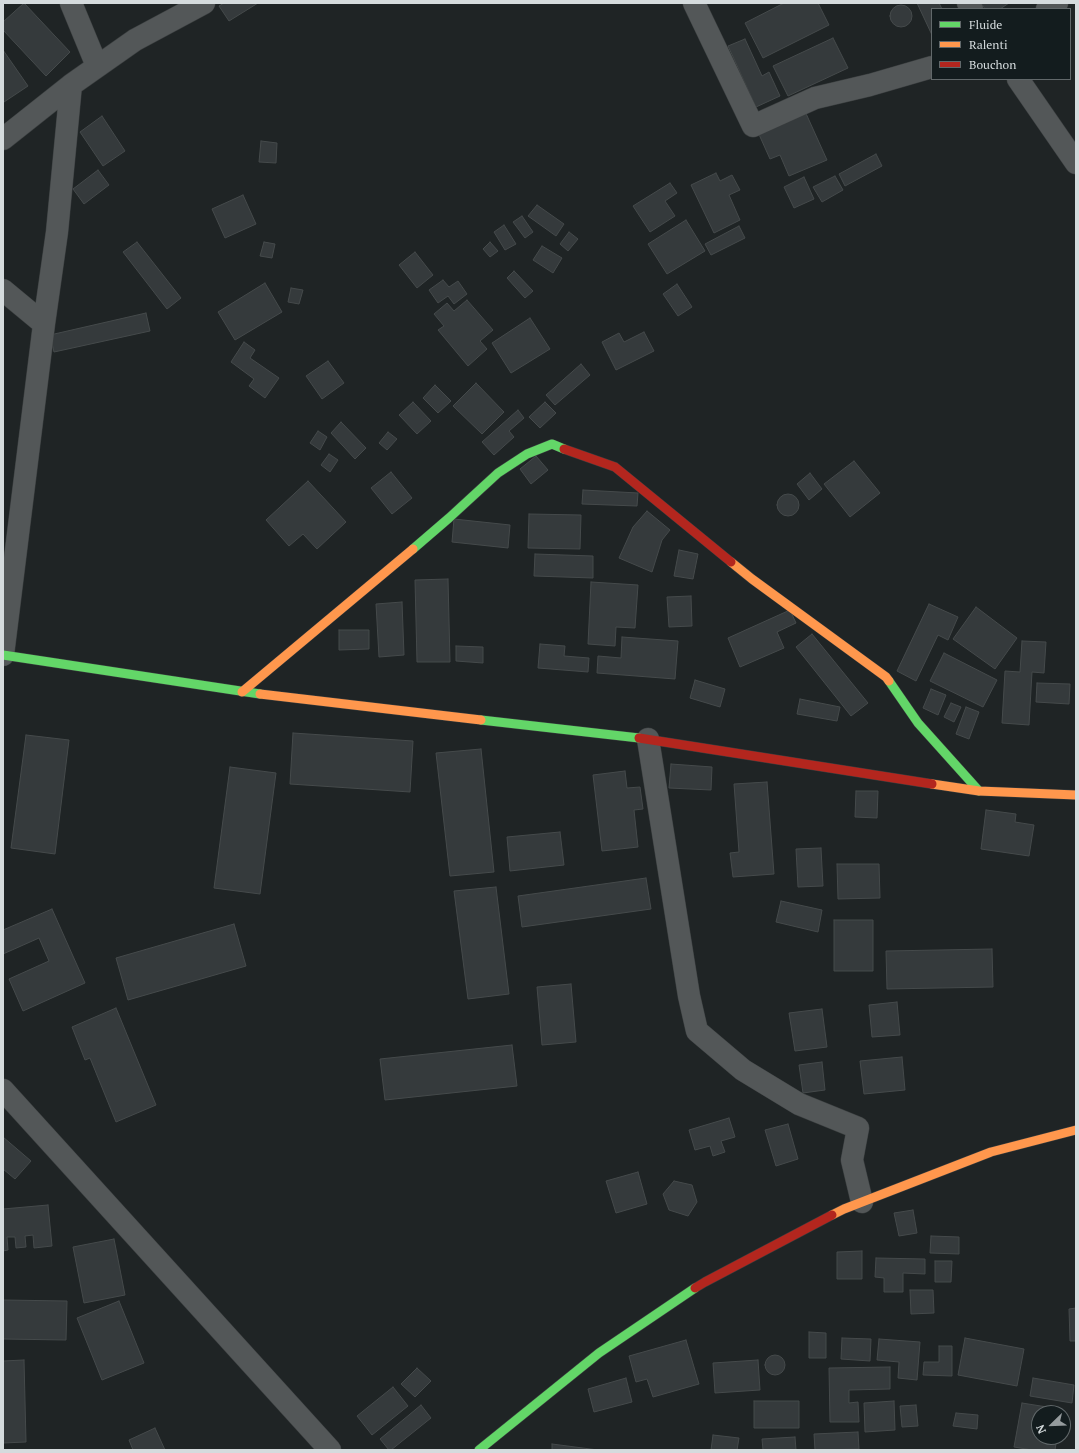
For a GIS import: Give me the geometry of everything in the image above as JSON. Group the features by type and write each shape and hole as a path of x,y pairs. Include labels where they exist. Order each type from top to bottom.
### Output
{"street":[{"path":"71,3 97,66"},
{"path":"3,139 71,85 135,40 204,3"},
{"path":"694,3 753,126 815,98 870,85 931,67"},
{"path":"1019,80 1076,163"},
{"path":"71,85 57,232 44,324 3,655 242,692 648,739 980,791 1076,795"},
{"path":"3,290 44,324"},
{"path":"242,692 449,518 498,472 527,454 552,444 615,467 752,579 886,677 918,723 980,791"},
{"path":"648,739 688,996 697,1031 743,1070 800,1104 858,1128 852,1160 862,1202"},
{"path":"3,1090 330,1450"},
{"path":"479,1450 599,1353 704,1282 844,1209 990,1152 1076,1130"}],"building":[{"path":"24,3 70,52 46,76 3,30 3,22"},
{"path":"224,3 258,3 229,21 219,6"},
{"path":"784,3 818,3 829,25 763,58 745,23"},
{"path":"917,3 939,3 942,8 931,8 931,33"},
{"path":"981,3 1009,3 1002,8 984,8"},
{"path":"901,5 909,8 912,16 909,24 901,27 893,24 890,16 893,8"},
{"path":"833,38 848,68 788,96 773,66"},
{"path":"745,39 762,76 769,72 780,96 756,107 728,46"},
{"path":"3,50 28,86 4,102 3,101"},
{"path":"804,109 827,160 789,176 780,155 770,159 757,130"},
{"path":"102,116 125,151 103,166 80,132"},
{"path":"261,141 277,143 276,163 259,162"},
{"path":"876,154 882,166 845,186 839,174"},
{"path":"98,170 109,185 84,204 73,189"},
{"path":"716,173 720,181 732,175 740,190 729,195 740,220 714,233 691,185"},
{"path":"835,176 843,190 822,202 813,187"},
{"path":"804,177 814,199 794,208 784,187"},
{"path":"670,183 677,193 665,201 675,216 650,232 633,206"},
{"path":"243,195 256,224 225,238 212,209"},
{"path":"537,205 564,224 556,236 528,216"},
{"path":"522,216 533,232 525,238 513,222"},
{"path":"686,220 705,251 667,274 648,244"},
{"path":"504,225 516,244 505,250 494,232"},
{"path":"739,226 745,238 711,255 705,244"},
{"path":"569,232 578,239 568,251 560,244"},
{"path":"137,242 181,298 167,309 123,252"},
{"path":"264,242 275,244 272,258 260,256"},
{"path":"490,242 498,251 490,257 483,249"},
{"path":"542,246 562,258 553,273 533,260"},
{"path":"415,252 433,275 417,288 399,265"},
{"path":"514,271 533,291 525,298 507,278"},
{"path":"443,280 449,287 458,281 467,294 454,304 448,296 438,303 429,290"},
{"path":"265,283 282,312 235,340 218,312"},
{"path":"677,284 692,307 678,316 663,294"},
{"path":"291,288 303,290 299,304 288,302"},
{"path":"467,300 493,330 480,341 487,349 468,366 438,330 444,326 434,314 447,303 454,311"},
{"path":"146,313 150,331 54,352 50,335"},
{"path":"530,318 550,349 511,373 492,343"},
{"path":"644,332 654,351 616,370 602,342 619,333 624,342"},
{"path":"244,342 255,350 250,358 279,378 265,398 249,386 254,379 231,362"},
{"path":"328,361 344,383 322,399 306,376"},
{"path":"581,364 590,375 555,405 546,395"},
{"path":"476,383 504,412 482,434 453,406"},
{"path":"435,385 451,401 438,413 423,398"},
{"path":"413,402 431,421 417,434 399,415"},
{"path":"545,402 556,413 540,428 529,417"},
{"path":"518,410 524,418 509,431 514,437 494,455 482,442"},
{"path":"341,422 366,448 355,459 331,433"},
{"path":"318,431 327,437 320,450 310,443"},
{"path":"388,432 397,439 387,450 379,443"},
{"path":"329,454 338,460 330,472 321,465"},
{"path":"536,456 548,470 531,484 520,469"},
{"path":"854,461 880,493 850,517 824,484"},
{"path":"391,472 412,498 392,514 371,488"},
{"path":"810,473 822,489 809,500 797,484"},
{"path":"308,481 346,522 317,549 303,534 289,546 266,520"},
{"path":"583,490 638,493 637,506 582,504"},
{"path":"788,494 792,495 798,501 798,509 792,515 788,516 784,515 778,509 777,505 778,501 784,495"},
{"path":"647,511 670,530 662,540 652,572 619,558 633,527"},
{"path":"529,514 581,515 580,549 528,548"},
{"path":"454,519 510,525 508,548 452,542"},
{"path":"679,550 698,554 693,579 674,576"},
{"path":"535,554 593,556 593,578 534,576"},
{"path":"448,579 450,662 417,662 415,580"},
{"path":"591,582 638,585 635,628 616,627 615,646 588,644"},
{"path":"691,596 692,626 669,627 667,597"},
{"path":"402,602 404,655 379,657 376,604"},
{"path":"929,604 958,617 948,640 938,635 916,681 897,671"},
{"path":"976,607 1017,638 995,669 953,639"},
{"path":"790,610 796,623 777,632 784,648 740,667 728,638"},
{"path":"339,630 369,630 369,649 339,650"},
{"path":"812,634 868,703 851,716 796,647"},
{"path":"622,637 678,641 675,679 597,673 598,656 621,658"},
{"path":"1022,641 1046,642 1044,673 1032,672 1029,725 1002,723 1005,671 1020,672"},
{"path":"540,644 565,646 564,656 589,658 588,672 538,668"},
{"path":"456,646 483,647 483,663 456,661"},
{"path":"944,653 997,680 983,707 930,681"},
{"path":"695,680 725,689 720,707 690,698"},
{"path":"1037,683 1070,684 1069,704 1036,702"},
{"path":"931,689 946,695 938,715 923,708"},
{"path":"800,699 840,707 837,721 797,714"},
{"path":"951,703 961,707 954,722 944,717"},
{"path":"966,707 979,712 969,739 956,734"},
{"path":"293,733 413,741 410,792 290,784"},
{"path":"26,735 69,740 55,854 11,848"},
{"path":"481,749 494,872 450,876 436,753"},
{"path":"671,764 712,767 711,790 669,788"},
{"path":"230,767 276,773 260,894 214,888"},
{"path":"625,771 627,788 640,787 643,809 634,810 638,847 602,851 593,775"},
{"path":"767,782 774,874 733,877 730,853 739,852 734,784"},
{"path":"856,791 878,791 877,818 855,817"},
{"path":"986,810 1016,814 1015,822 1034,825 1029,856 981,849"},
{"path":"560,832 564,865 510,871 507,837"},
{"path":"821,848 823,886 798,887 796,849"},
{"path":"837,864 879,864 880,898 838,899"},
{"path":"646,878 651,909 522,927 518,896"},
{"path":"496,887 509,994 468,999 454,891"},
{"path":"781,901 822,910 818,932 776,922"},
{"path":"52,909 85,983 23,1011 9,979 49,961 39,938 3,954 3,930"},
{"path":"834,920 873,920 873,971 834,971"},
{"path":"234,924 246,966 128,1000 116,958"},
{"path":"992,949 993,987 887,989 886,951"},
{"path":"571,984 576,1042 542,1045 537,987"},
{"path":"897,1002 900,1035 872,1037 869,1005"},
{"path":"116,1008 156,1105 116,1122 90,1058 85,1060 72,1027"},
{"path":"822,1009 827,1047 795,1051 789,1013"},
{"path":"512,1045 517,1086 385,1100 380,1059"},
{"path":"902,1057 905,1090 864,1094 860,1061"},
{"path":"822,1062 825,1090 803,1093 799,1065"},
{"path":"729,1118 735,1137 721,1141 725,1152 713,1156 710,1146 695,1150 689,1130"},
{"path":"788,1124 798,1159 776,1166 765,1130"},
{"path":"3,1137 31,1161 15,1179 3,1169"},
{"path":"638,1172 647,1204 616,1213 606,1181"},
{"path":"674,1181 692,1185 697,1202 688,1216 669,1210 663,1194"},
{"path":"48,1205 52,1246 34,1248 33,1235 25,1236 26,1247 16,1248 15,1237 7,1237 8,1250 3,1251 3,1209"},
{"path":"913,1210 917,1233 899,1236 894,1213"},
{"path":"931,1236 959,1237 959,1254 930,1253"},
{"path":"114,1239 125,1295 84,1303 73,1247"},
{"path":"862,1251 862,1279 837,1279 837,1252"},
{"path":"876,1258 925,1259 925,1274 903,1273 903,1292 884,1292 884,1278 875,1277"},
{"path":"935,1261 952,1261 951,1282 935,1282"},
{"path":"910,1290 933,1290 934,1313 911,1314"},
{"path":"3,1300 67,1301 66,1340 3,1339"},
{"path":"119,1301 144,1363 102,1380 77,1318"},
{"path":"1076,1308 1076,1341 1070,1341 1069,1309"},
{"path":"809,1332 826,1333 826,1358 809,1358"},
{"path":"842,1338 871,1339 870,1361 841,1359"},
{"path":"965,1338 1024,1349 1017,1386 958,1375"},
{"path":"879,1339 920,1342 917,1380 898,1378 899,1362 877,1360"},
{"path":"686,1340 699,1384 653,1397 647,1379 636,1382 629,1356"},
{"path":"939,1346 952,1346 952,1376 923,1375 924,1362 939,1362"},
{"path":"775,1355 782,1358 785,1365 782,1372 775,1375 768,1372 765,1365 768,1358"},
{"path":"24,1360 26,1442 3,1443 3,1361"},
{"path":"758,1360 760,1390 715,1393 713,1363"},
{"path":"890,1367 890,1389 849,1390 849,1403 858,1402 859,1422 830,1422 829,1368"},
{"path":"417,1368 431,1381 415,1397 401,1384"},
{"path":"626,1378 632,1402 594,1412 588,1389"},
{"path":"1033,1378 1074,1385 1072,1403 1030,1396"},
{"path":"393,1387 408,1406 372,1435 357,1416"},
{"path":"754,1401 799,1401 799,1428 754,1428"},
{"path":"894,1401 895,1430 865,1432 864,1403"},
{"path":"1022,1403 1034,1405 1031,1405 1031,1445 1056,1445 1055,1450 1032,1450 1014,1447"},
{"path":"421,1405 431,1418 391,1450 389,1450 380,1439"},
{"path":"916,1405 918,1426 902,1427 900,1406"},
{"path":"956,1413 978,1415 977,1429 953,1426"},
{"path":"155,1428 165,1450 133,1450 129,1440"},
{"path":"858,1432 859,1449 815,1450 814,1434"},
{"path":"713,1435 739,1438 737,1450 711,1450"},
{"path":"795,1437 796,1450 763,1450 762,1439"},
{"path":"552,1444 598,1450 552,1450"}],"traffic: fast":[{"path":"413,549 498,473 527,454 552,444 564,449"},
{"path":"3,655 260,694"},
{"path":"889,681 918,723 979,791"},
{"path":"481,720 639,738"},
{"path":"479,1450 599,1353 695,1288"}],"traffic: slow":[{"path":"242,692 413,549"},
{"path":"731,562 886,677 889,681"},
{"path":"260,694 481,720"},
{"path":"932,784 979,791 1076,795"},
{"path":"832,1215 991,1152 1076,1130"}],"traffic: jam":[{"path":"564,449 615,467 731,562"},
{"path":"639,738 932,784"},
{"path":"695,1288 832,1215"}]}
